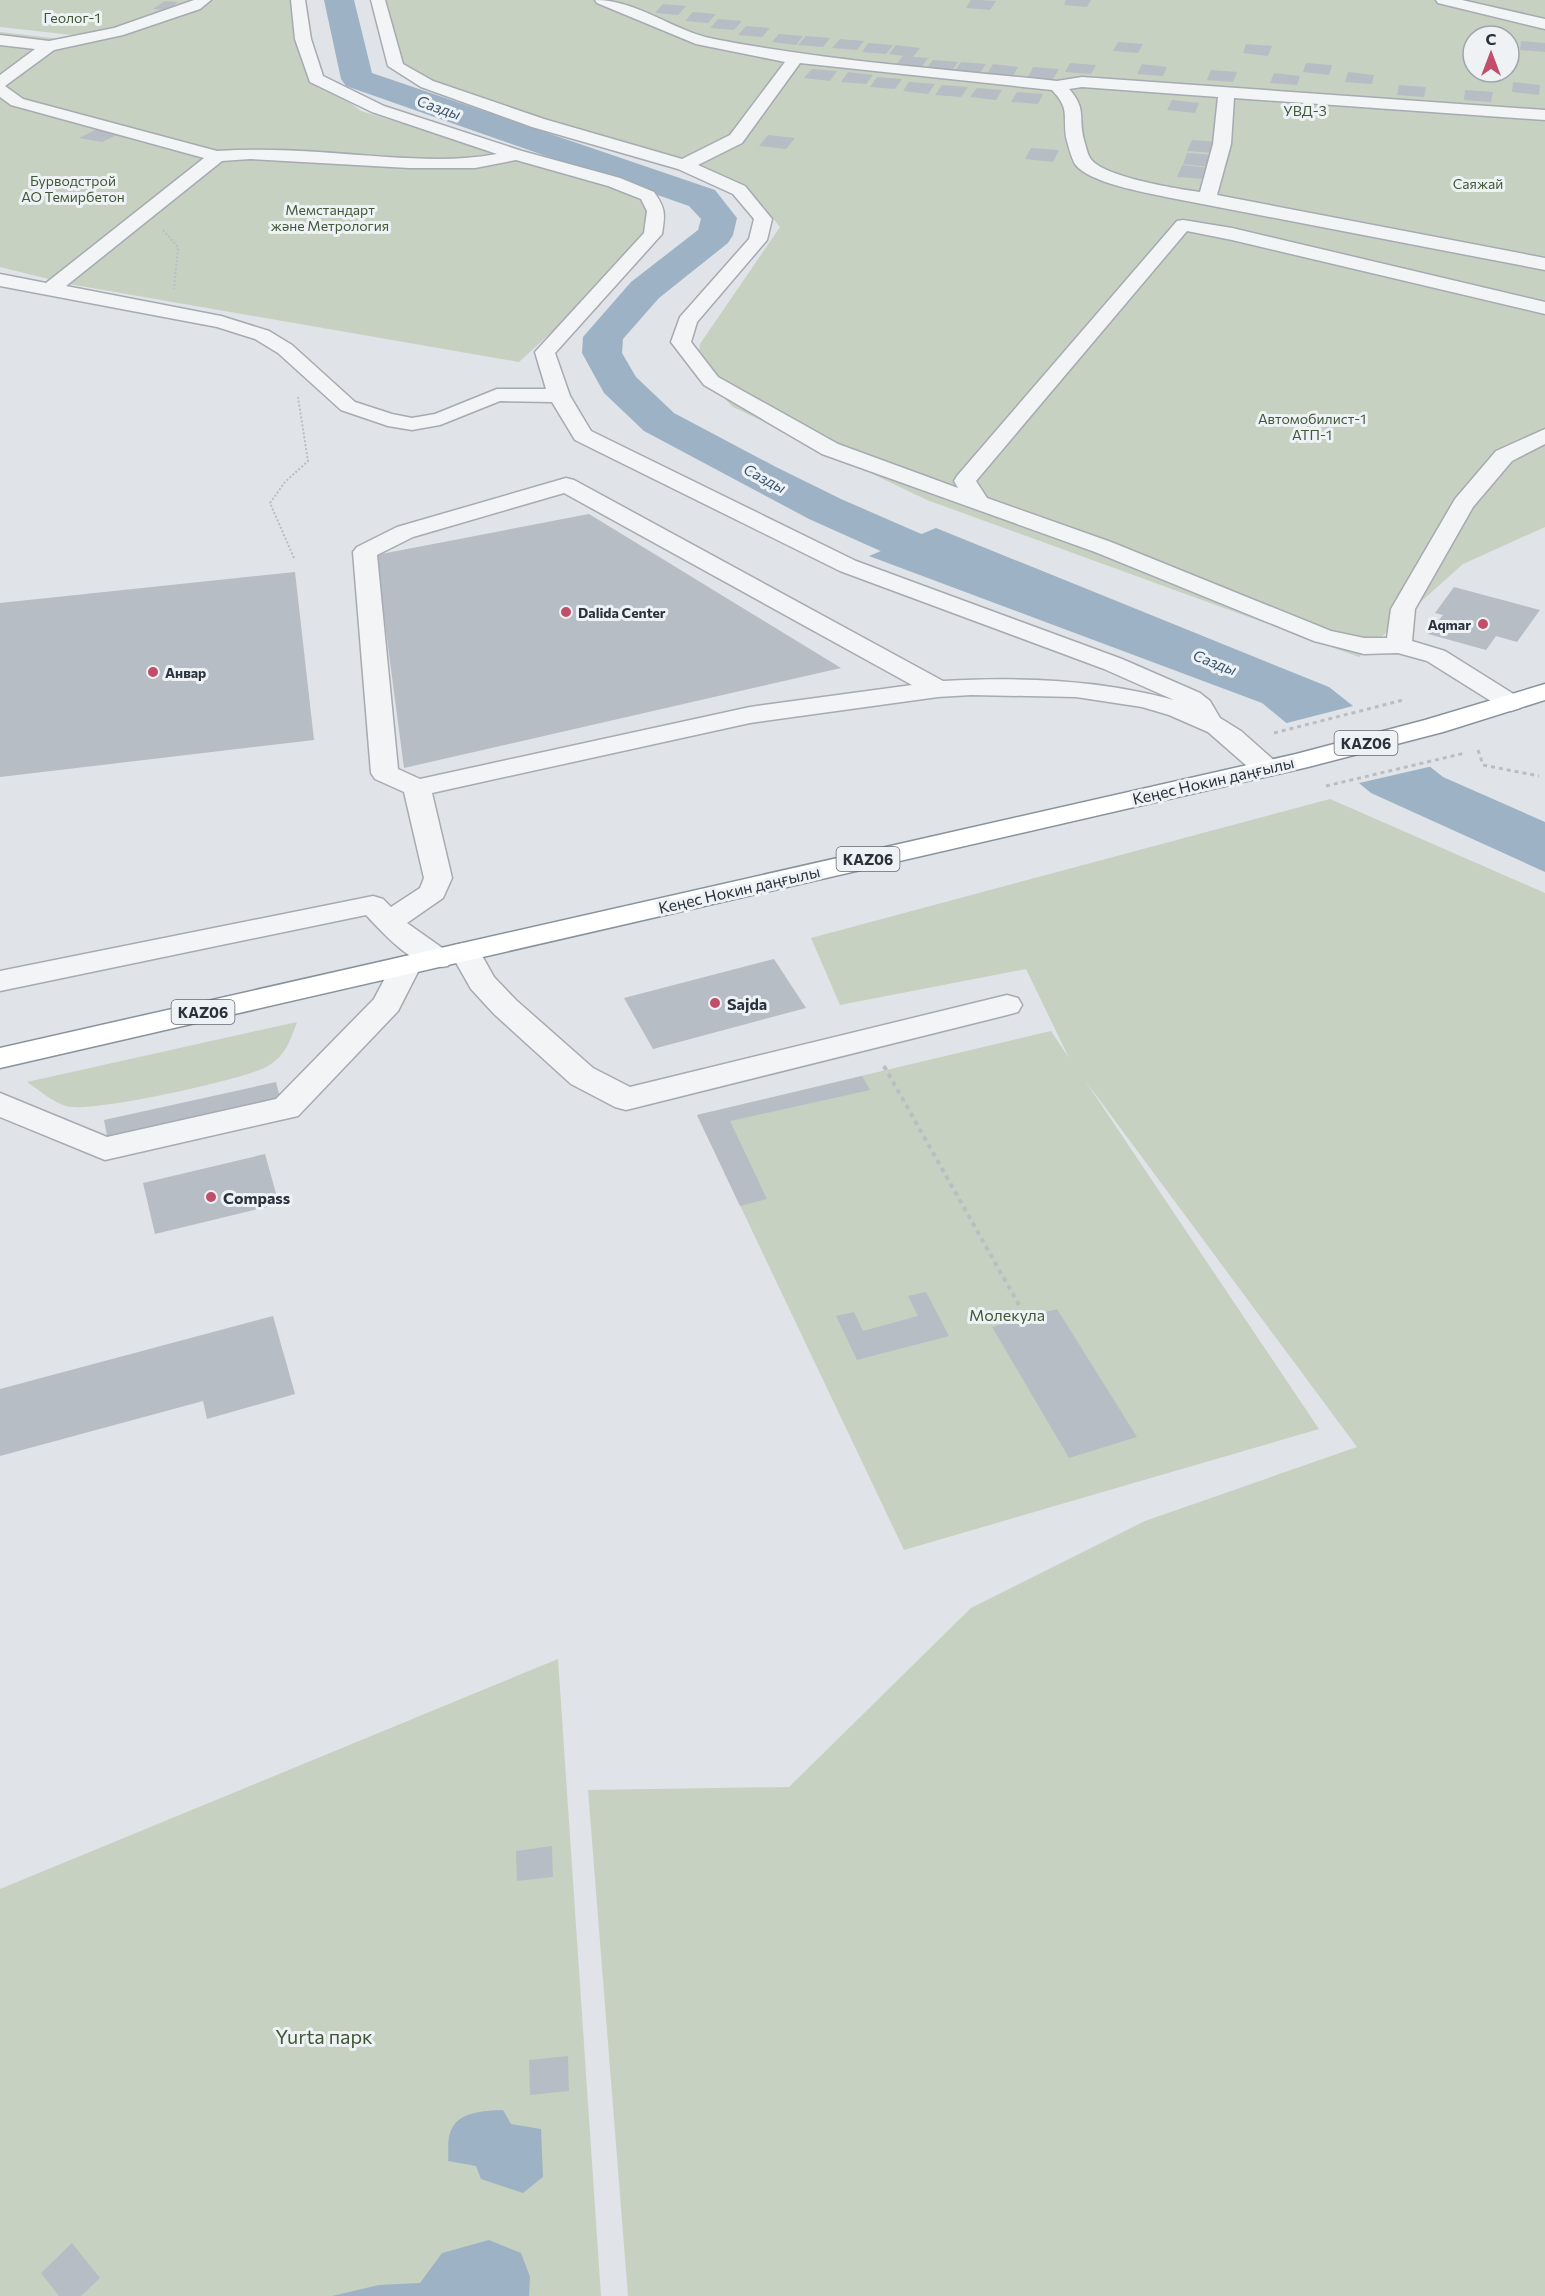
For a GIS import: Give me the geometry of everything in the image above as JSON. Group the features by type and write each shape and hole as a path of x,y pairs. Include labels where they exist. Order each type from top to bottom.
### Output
{"highway":[{"name":"Кеңес Нокин даңғылы","path":"0,1058 1266,768 1434,726 1545,692"}],"street":[{"path":"0,40 49,46 118,32 195,6 204,0"},
{"path":"298,0 303,39 316,79 378,109 516,154 614,182 648,196 656,211 653,234 545,352 559,396 583,435 848,566 1113,664 1191,698 1201,707 1210,722"},
{"path":"378,0 396,66 427,84 538,123 684,165 739,190 762,219 758,240 687,321 681,342 711,381 830,449 1104,547 1323,636 1364,646 1399,645 1436,656 1511,703"},
{"path":"602,0 700,41 796,58 1057,86 1082,82 1545,115"},
{"path":"1443,0 1545,24"},
{"path":"0,83 49,46 68,26"},
{"path":"684,165 736,139 796,58"},
{"path":"1057,86 1072,102 1077,151 1083,162 1089,168 1117,179 1348,228 1545,264"},
{"path":"0,90 16,102 217,156 250,154 409,163 475,163 516,154"},
{"path":"1207,199 1222,144 1226,93"},
{"path":"51,289 174,193 217,156"},
{"path":"979,503 965,481 1183,225 1232,234 1545,308"},
{"path":"0,280 221,322 262,334 285,349 348,406 388,420 412,424 440,418 497,395 559,396"},
{"path":"1399,645 1403,609 1463,504 1504,456 1545,435"},
{"path":"938,689 566,485 405,532 365,552 385,773 417,788 750,715 938,689 996,685 1054,688 1140,698 1173,707 1210,722 1226,732 1266,768"},
{"path":"389,922 433,892 438,878 417,788"},
{"path":"0,981 374,905 400,934 436,959 482,981 514,1015 582,1076 626,1099 1008,1005"},
{"path":"0,1104 105,1149 287,1108 387,1004 436,959"}],"path":[{"path":"174,193 158,225 178,247 174,293"},
{"path":"285,349 295,377 308,461 285,482 270,502 294,558"},
{"path":"1270,734 1403,700"},
{"path":"1478,750 1483,765 1539,776"},
{"path":"1326,786 1466,753"},
{"path":"868,1039 1018,1305"}],"green space":[{"name":"Мемстандарт және Метрология","path":"0,0 301,0 314,77 361,111 615,189 653,207 646,245 519,362 69,284 0,267 0,32 87,42 81,36 0,27"},
{"path":"382,0 1545,0 1545,527 1463,564 1359,657 927,500 733,407 697,371 700,344 780,227 757,199 716,175 462,101 413,82 398,59"},
{"name":"Молекула","path":"1330,799 1545,893 1545,2296 628,2296 588,1790 789,1787 971,1608 1145,1521 1357,1447 1084,1079 1319,1429 904,1550 697,1115 1051,1031 1069,1058 1026,969 840,1005 811,938"},
{"path":"297,1022 283,1052 268,1066 231,1079 167,1094 103,1105 66,1106 27,1082"},
{"name":"Yurta парк","path":"558,1659 601,2296 0,2296 0,1889"}],"water":[{"path":"936,528 1329,687 1443,777 1545,822 1545,872 1371,793 1262,703 869,556"},
{"path":"503,2110 511,2124 541,2129 543,2177 523,2193 481,2179 476,2166 448,2161 449,2136 459,2120 472,2114"},
{"path":"489,2240 521,2253 530,2277 529,2296 332,2296 379,2285 420,2283 442,2253"}],"pier":[{"path":"1357,705 1433,766 1355,784 1283,724"}],"building":[{"path":"971,0 996,1 990,10 966,8"},
{"path":"1066,0 1091,0 1087,7 1064,5"},
{"path":"165,1 178,2 167,10 153,9"},
{"path":"663,4 686,6 678,15 655,13"},
{"path":"693,12 716,14 708,23 685,21"},
{"path":"718,19 742,21 734,30 710,28"},
{"path":"746,26 770,28 762,37 738,35"},
{"path":"779,34 803,36 796,45 772,42"},
{"path":"806,36 830,38 823,47 798,45"},
{"path":"840,39 864,41 857,50 832,48"},
{"path":"1521,41 1545,43 1545,52 1521,50"},
{"path":"1118,42 1143,44 1138,53 1113,51"},
{"path":"868,43 893,45 886,54 862,52"},
{"path":"1246,44 1272,46 1268,56 1243,53"},
{"path":"896,45 920,48 913,57 928,58 921,68 896,65 903,56 889,54"},
{"path":"933,60 958,62 951,72 926,69"},
{"path":"961,62 986,64 980,73 955,71"},
{"path":"1070,63 1096,65 1091,74 1065,72"},
{"path":"1306,63 1332,65 1329,75 1303,72"},
{"path":"993,64 1018,67 1013,76 987,74"},
{"path":"1142,64 1167,67 1163,76 1137,74"},
{"path":"1033,67 1059,69 1053,79 1028,77"},
{"path":"812,69 837,71 830,81 804,78"},
{"path":"1211,70 1237,72 1233,82 1207,80"},
{"path":"848,72 873,75 866,84 841,82"},
{"path":"1348,72 1374,75 1372,84 1345,82"},
{"path":"1274,73 1300,76 1297,85 1270,83"},
{"path":"877,77 902,79 895,89 870,87"},
{"path":"909,82 935,84 928,94 903,91"},
{"path":"1513,84 1540,85 1539,95 1512,92"},
{"path":"942,85 968,87 961,97 935,95"},
{"path":"1399,85 1426,87 1424,97 1397,95"},
{"path":"977,88 1002,90 996,100 970,97"},
{"path":"1465,90 1493,92 1491,102 1464,100"},
{"path":"1017,92 1043,94 1038,104 1011,102"},
{"path":"1172,100 1199,103 1195,113 1167,110"},
{"path":"97,129 119,134 102,142 79,138"},
{"path":"768,135 795,138 786,149 759,146"},
{"path":"1192,140 1219,142 1215,153 1187,151"},
{"path":"1031,148 1059,150 1053,162 1025,159"},
{"path":"1187,153 1215,155 1211,167 1183,164"},
{"path":"1182,165 1210,168 1206,179 1177,177"},
{"name":"Dalida Center","path":"589,514 841,668 404,768 376,555"},
{"name":"Анвар","path":"295,572 314,740 0,777 0,603"},
{"name":"Aqmar","path":"1454,587 1540,610 1517,642 1496,636 1486,650 1428,634 1443,615 1435,613"},
{"name":"Sajda","path":"774,959 806,1008 653,1049 624,998"},
{"path":"862,1076 870,1090 730,1121 767,1199 740,1206 697,1115"},
{"path":"276,1082 285,1116 111,1156 104,1120"},
{"path":"265,1154 279,1204 155,1234 143,1183"},
{"path":"926,1292 949,1336 857,1360 836,1316 854,1312 863,1331 918,1316 908,1296"},
{"path":"1057,1309 1137,1437 1069,1458 992,1327"},
{"path":"273,1316 295,1394 207,1419 203,1401 0,1456 0,1389"},
{"path":"552,1846 553,1877 517,1881 516,1851"},
{"path":"568,2056 569,2091 530,2095 529,2060"},
{"path":"72,2243 100,2278 81,2296 59,2296 41,2273"}],"waterway":[{"name":"Сазды","path":"339,0 357,79 702,198 719,218 715,235 645,290 603,337 602,353 619,384 659,422 825,509 902,543 986,575"}],"place":[{"name":"Dalida Center","path":"566,612"},
{"name":"Aqmar","path":"1483,624"},
{"name":"Анвар","path":"153,672"},
{"name":"Sajda","path":"715,1003"},
{"name":"Compass","path":"211,1197"}],"park label":[{"name":"Геолог-1","path":"72,17"},
{"name":"УВД-3","path":"1305,110"},
{"name":"Саяжай","path":"1478,183"},
{"name":"Бурводстрой АО Темирбетон","path":"73,188"},
{"name":"Автомобилист-1 АТП-1","path":"1312,426"}]}
